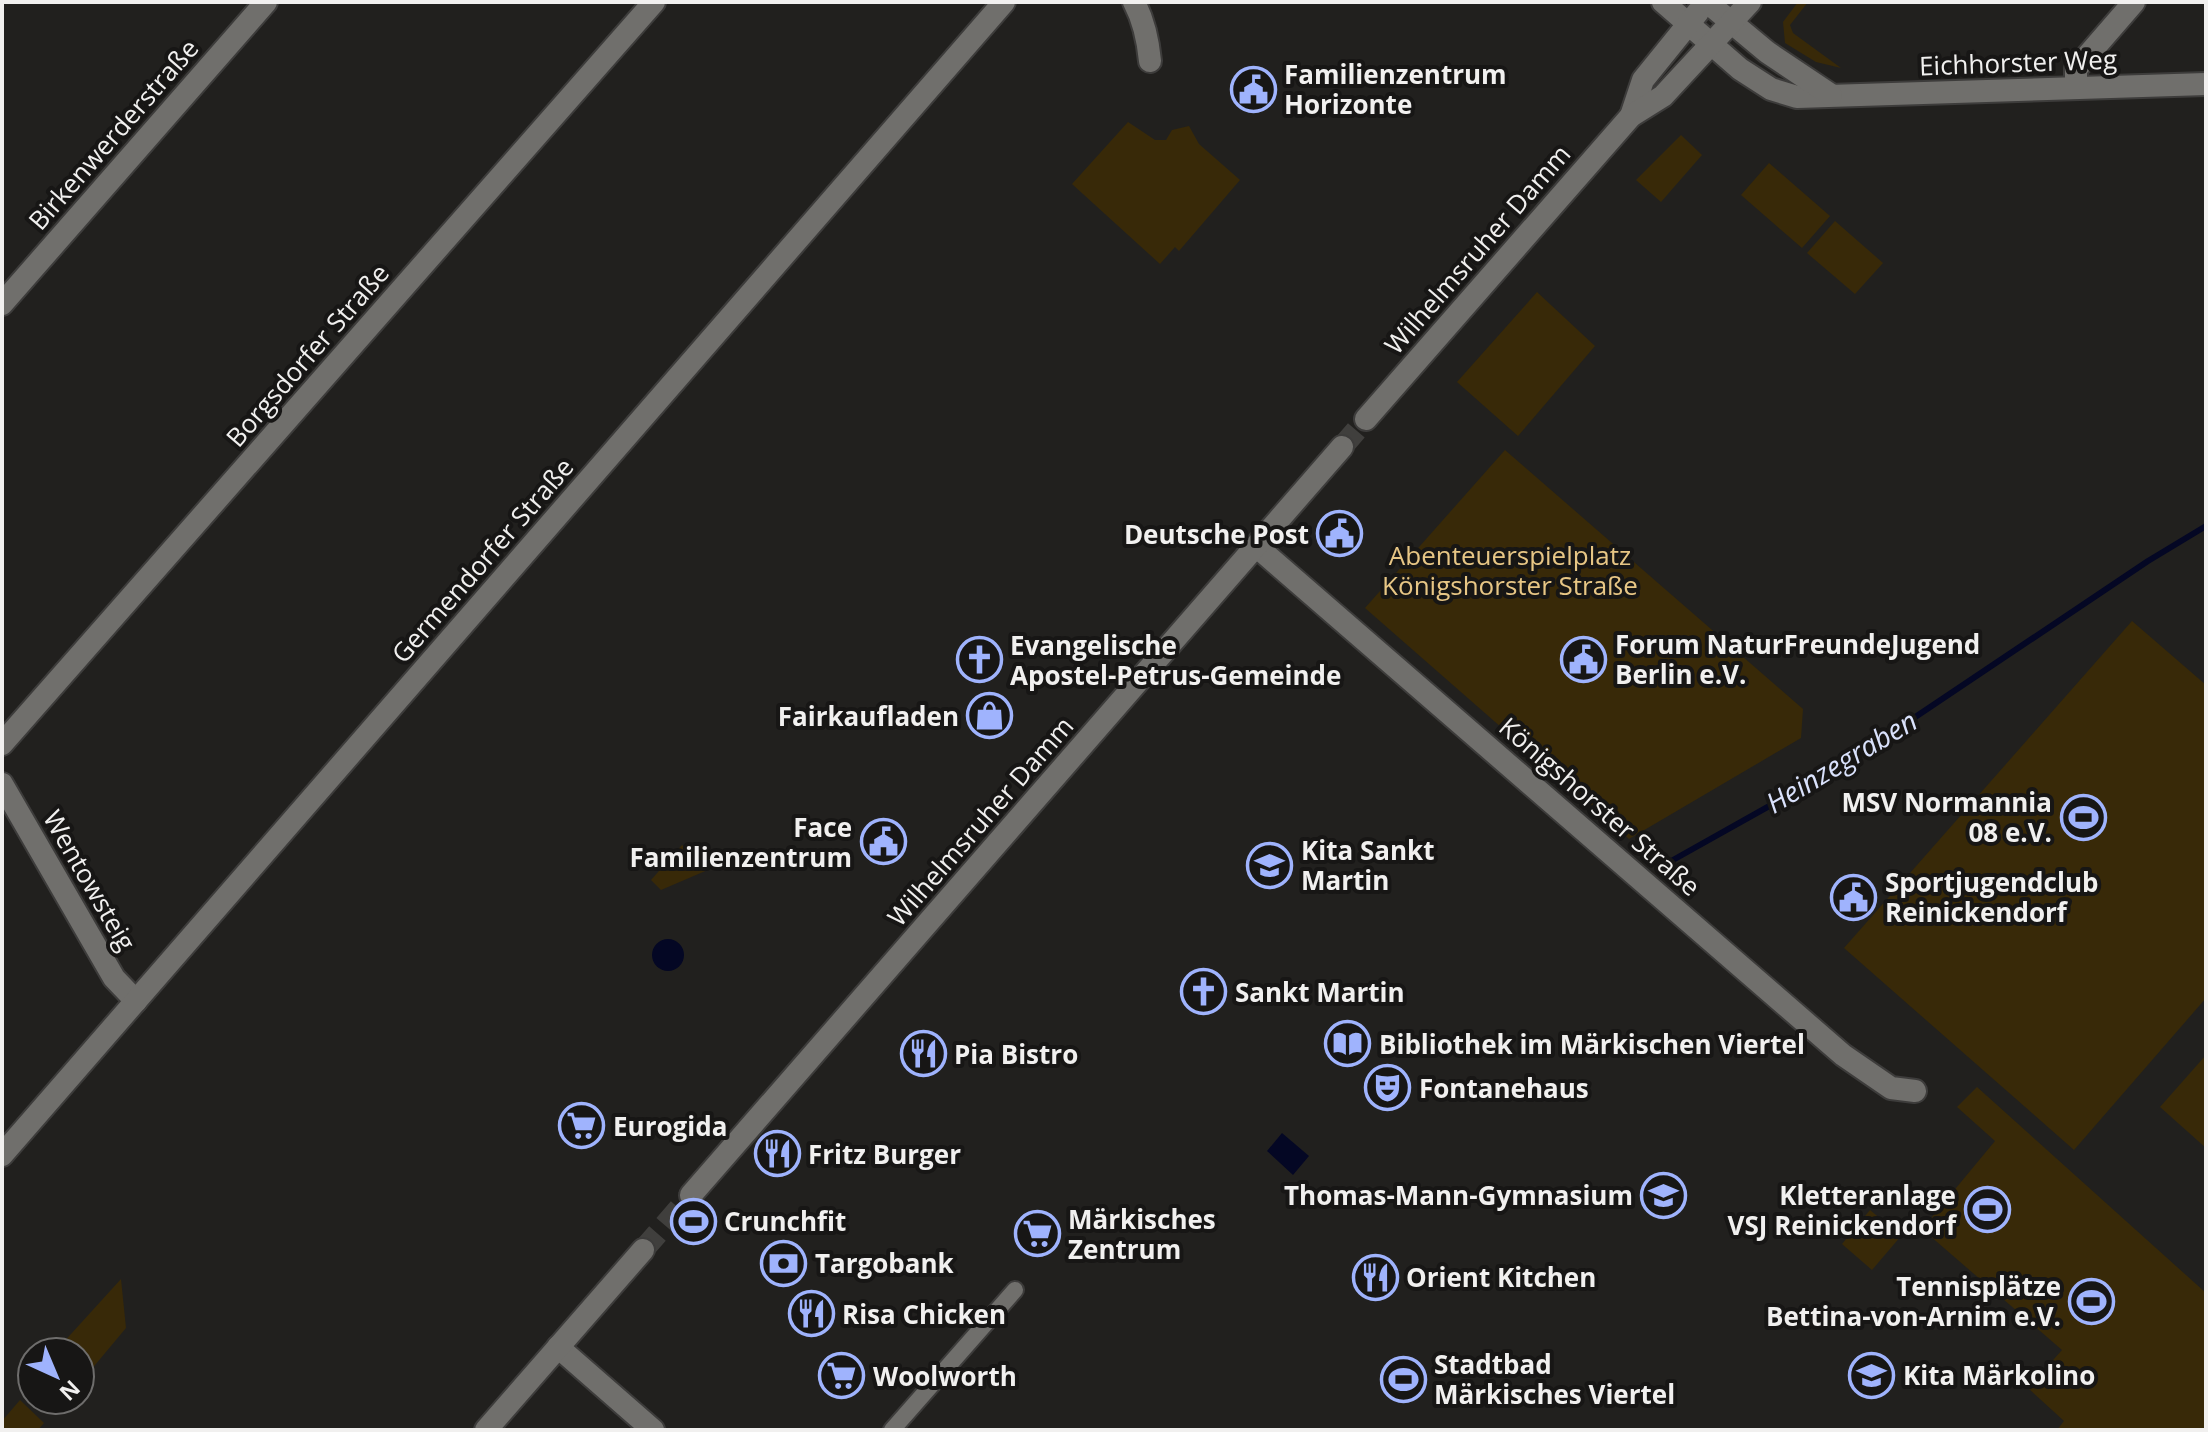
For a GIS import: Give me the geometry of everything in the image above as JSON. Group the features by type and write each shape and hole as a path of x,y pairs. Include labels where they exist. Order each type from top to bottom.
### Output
{"street":[{"name":"Birkenwerderstraße","path":"2,304 266,2"},
{"name":"Borgsdorfer Straße","path":"2,744 654,2"},
{"name":"Germendorfer Straße","path":"2,1155 1004,2"},
{"path":"1134,2 1148,41 1150,61"},
{"name":"Eichhorster Weg","path":"1663,2 1740,69 1771,89 1797,97 2206,84"},
{"path":"1706,2 1767,52 1831,95"},
{"name":"Wilhelmsruher Damm","path":"1631,116 1643,80 1706,2"},
{"name":"Wilhelmsruher Damm","path":"1366,419 1631,116 1663,96 1750,2"},
{"path":"2076,88 2076,69 2134,2"},
{"name":"Wilhelmsruher Damm","path":"691,1195 1342,447"},
{"name":"Königshorster Straße","path":"1256,546 1843,1055 1891,1088 1915,1091"},
{"name":"Wentowsteig","path":"2,784 114,978 136,1001"},
{"path":"486,1430 643,1250"},
{"path":"892,1430 1015,1290"},
{"path":"558,1347 653,1430"}],"green space":[{"path":"1798,2 1808,2 1790,25 1793,33 1841,68 1816,62 1785,43 1783,22"},
{"path":"1128,122 1155,140 1166,140 1172,130 1189,126 1199,144 1240,180 1179,251 1175,247 1160,264 1072,184"},
{"path":"1681,135 1702,155 1661,202 1636,180"},
{"path":"1769,163 1830,216 1802,248 1741,195"},
{"path":"1835,221 1883,263 1855,294 1807,253"},
{"path":"1537,292 1595,346 1518,436 1457,382"},
{"name":"Forum NaturFreundeJugend Berlin e.V.","path":"1505,450 1803,709 1801,738 1629,839 1365,608"},
{"name":"MSV Normannia 08 e.V.","path":"2132,621 2206,685 2206,998 2074,1150 1844,948"},
{"path":"682,845 710,869 661,890 651,880"},
{"path":"2206,1055 2206,1148 2160,1107"},
{"name":"Tennisplätze Bettina-von-Arnim e.V.","path":"1977,1087 2206,1293 2206,1430 2057,1430 2064,1421 2028,1388 2062,1350 1922,1229 1995,1141 1957,1107"},
{"path":"1870,1210 1901,1236 1872,1270 1842,1244"},
{"path":"121,1279 126,1328 96,1364 96,1336 69,1336"},
{"path":"16,1405 16,1416 37,1416 44,1423 38,1430 2,1430 2,1421"}],"water":[{"path":"668,939 679,944 684,955 679,966 668,971 657,966 652,955 657,944"},
{"path":"1282,1133 1309,1156 1293,1175 1267,1151"}],"waterway":[{"name":"Heinzegraben","path":"1673,860 1881,740 2148,561 2206,526"}],"tunnel":[{"path":"1342,447 1366,419"},
{"path":"643,1250 691,1195"}],"place":[{"name":"Familienzentrum Horizonte","path":"1253,89"},
{"name":"Deutsche Post","path":"1340,534"},
{"name":"Forum NaturFreundeJugend Berlin e.V.","path":"1584,659"},
{"name":"Evangelische Apostel-Petrus-Gemeinde","path":"979,660"},
{"name":"Fairkaufladen","path":"990,716"},
{"name":"MSV Normannia 08 e.V.","path":"2083,817"},
{"name":"Face Familienzentrum","path":"883,842"},
{"name":"Kita Sankt Martin","path":"1270,865"},
{"name":"Sportjugendclub Reinickendorf","path":"1854,897"},
{"name":"Sankt Martin","path":"1204,992"},
{"name":"Bibliothek im Märkischen Viertel","path":"1348,1044"},
{"name":"Pia Bistro","path":"923,1054"},
{"name":"Fontanehaus","path":"1388,1088"},
{"name":"Eurogida","path":"582,1126"},
{"name":"Fritz Burger","path":"777,1154"},
{"name":"Thomas-Mann-Gymnasium","path":"1664,1195"},
{"name":"Kletteranlage VSJ Reinickendorf","path":"1987,1210"},
{"name":"Crunchfit","path":"693,1221"},
{"name":"Märkisches Zentrum","path":"1037,1234"},
{"name":"Targobank","path":"784,1263"},
{"name":"Orient Kitchen","path":"1375,1277"},
{"name":"Tennisplätze Bettina-von-Arnim e.V.","path":"2092,1301"},
{"name":"Risa Chicken","path":"811,1314"},
{"name":"Kita Märkolino","path":"1872,1375"},
{"name":"Woolworth","path":"842,1376"},
{"name":"Stadtbad Märkisches Viertel","path":"1403,1379"}],"park label":[{"name":"Abenteuerspielplatz Königshorster Straße","path":"1510,570"}]}
